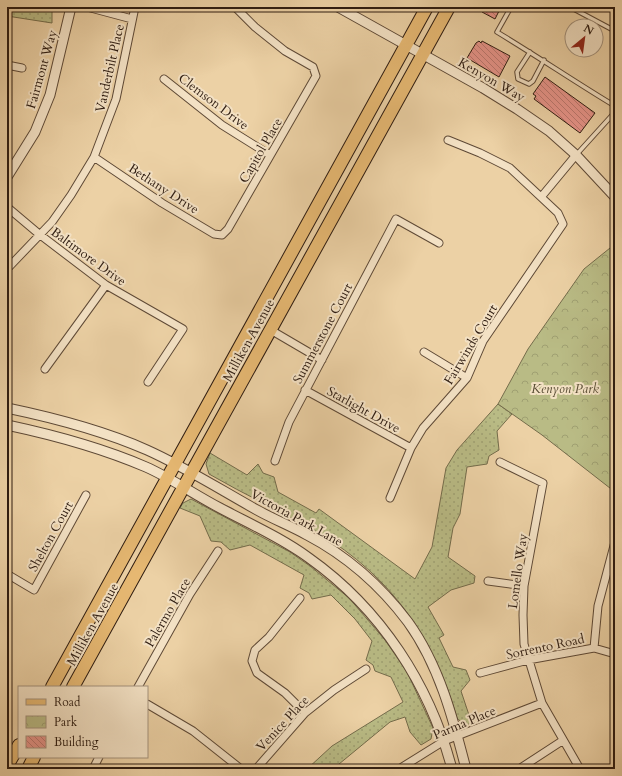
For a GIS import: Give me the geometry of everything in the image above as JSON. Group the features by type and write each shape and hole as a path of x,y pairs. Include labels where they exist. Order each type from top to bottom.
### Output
{"main road":[{"name":"Milliken Avenue","path":"53,686 168,479 206,405 427,7"},
{"name":"Milliken Avenue","path":"74,686 449,7"},
{"path":"7,766 18,747"},
{"path":"28,769 34,758"}],"street":[{"name":"Fairmont Way","path":"7,176 35,132 50,95 71,7"},
{"path":"87,7 132,19"},
{"name":"Vanderbilt Place","path":"7,269 52,222 71,195 94,157 116,99 135,7"},
{"name":"Capitol Place","path":"222,235 233,222 316,76 313,67 285,51 255,27 236,7"},
{"name":"Kenyon Way","path":"338,7 405,46 483,88 517,109 549,131 576,155 615,197"},
{"path":"7,65 22,68"},
{"name":"Clemson Drive","path":"164,79 222,125 270,155"},
{"path":"448,140 480,153 510,168 542,196 576,155"},
{"name":"Bethany Drive","path":"94,157 169,207 214,234 222,235"},
{"name":"Fairwinds Court","path":"390,498 411,448 423,428 467,378 483,341 563,224 558,213 542,196"},
{"name":"Baltimore Drive","path":"7,207 39,234 106,285 183,329 148,382"},
{"name":"Summerstone Court","path":"275,461 288,422 396,219 439,243"},
{"path":"45,370 106,285"},
{"path":"270,330 322,360"},
{"path":"424,352 467,378"},
{"name":"Starlight Drive","path":"305,390 411,448"},
{"name":"Victoria Park Lane","path":"7,408 94,430 147,450 259,511 308,535 336,552 361,571 408,622 429,658 443,689 458,736 466,769"},
{"path":"7,425 38,432 106,452 147,467 289,545 323,568 343,586 383,628 402,654 425,694 444,741 452,769"},
{"name":"Lomello Way","path":"500,462 543,483 524,586 524,644 528,660 533,669 542,703 562,741 580,769"},
{"name":"Shelton Court","path":"7,574 34,590 86,495"},
{"path":"594,648 598,606 615,542"},
{"name":"Palermo Place","path":"139,686 190,594 218,551"},
{"path":"488,581 524,586"},
{"path":"300,598 273,633 255,650 252,661 257,673 285,693 305,713"},
{"name":"Sorrento Road","path":"480,673 528,660 594,648 615,654"},
{"name":"Venice Place","path":"256,769 305,713 334,690 366,669"},
{"name":"Parma Place","path":"399,769 444,741 542,703"},
{"path":"148,705 194,731 241,769"},
{"path":"519,769 562,741"},
{"path":"93,769 98,758"}],"lane":[{"path":"511,7 497,32 544,60 574,82 615,106"},
{"path":"570,7 615,31"},
{"path":"530,52 517,72 518,79 529,84 534,81 544,60"},
{"path":"576,155 615,112"}],"green space":[{"path":"7,7 52,7 52,23 7,16"},
{"name":"Kenyon Park","path":"615,244 615,492 542,435 498,404 528,349 584,269"},
{"path":"498,404 512,414 497,431 499,450 489,456 487,464 467,467 460,514 453,528 448,557 475,576 474,583 451,590 428,607 444,635 439,638 453,667 466,670 470,680 461,691 472,724 465,724 457,718 436,661 422,635 388,590 368,569 345,550 319,533 209,474 206,464 210,453 247,475 258,464 263,473 274,477 278,492 316,513 319,509 415,579 432,547 446,468 457,450"},
{"path":"191,499 290,552 310,566 349,598 385,640 407,672 433,728 431,739 421,745 410,732 405,717 390,722 333,769 307,769 332,746 403,702 391,677 375,671 373,665 366,660 372,641 355,619 331,595 312,599 309,593 300,588 304,575 250,545 230,550 221,542 211,541 200,516 180,508 183,503"}],"building":[{"path":"484,7 501,7 495,19 482,12"},
{"path":"479,41 481,43 482,41 510,56 499,77 467,58 476,43"},
{"path":"545,77 595,113 580,133 534,99 536,96 533,94"}]}
